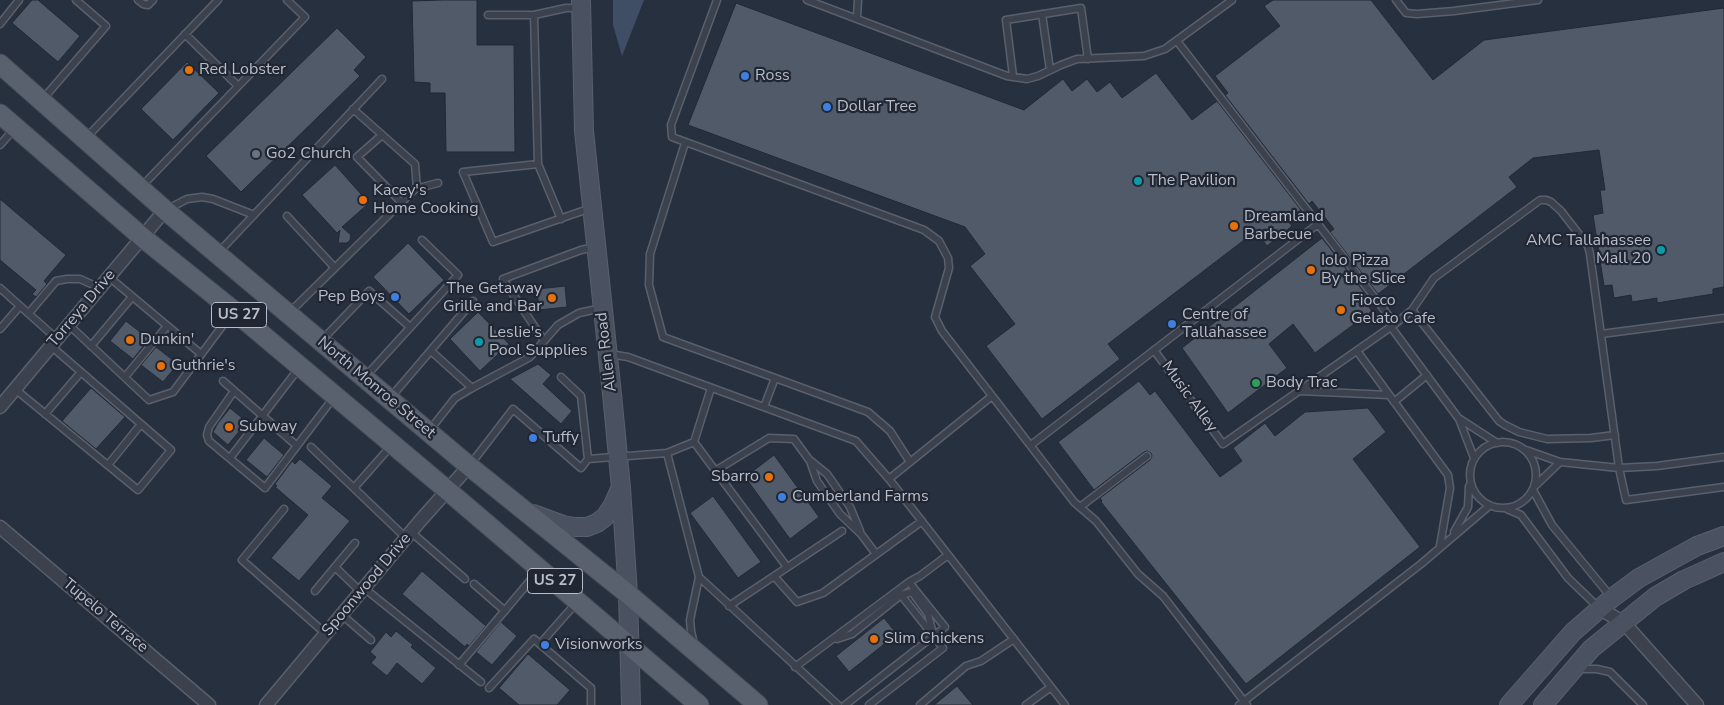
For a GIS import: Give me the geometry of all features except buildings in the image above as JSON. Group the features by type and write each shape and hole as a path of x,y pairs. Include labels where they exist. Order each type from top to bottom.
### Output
{"main road":[{"name":"North Monroe Street","path":"0,64 217,254 469,466 628,594 758,705"},
{"name":"North Monroe Street","path":"0,114 142,238 234,311 393,444 699,705"},
{"path":"300,367 321,341"}],"street":[{"name":"Allen Road","path":"581,4 584,131 621,488 628,594 630,705"},
{"name":"Torreya Drive","path":"0,407 165,210"},
{"name":"Spoonwood Drive","path":"266,705 469,466"},
{"path":"526,511 563,526 587,527 605,517 613,506 621,488"},
{"name":"Tupelo Terrace","path":"0,527 209,705"},
{"path":"1509,705 1573,632 1605,603 1639,578 1688,551 1724,536"},
{"path":"1544,705 1591,649 1655,597 1684,580 1724,562"},
{"path":"1605,603 1697,705"}],"lane":[{"path":"0,24 20,0"},
{"path":"42,101 106,26 76,0"},
{"path":"138,0 148,5 153,0"},
{"path":"85,139 218,0"},
{"path":"140,188 305,17 287,0"},
{"path":"717,0 671,125 672,138 924,230 933,236 945,249 949,268 936,310 935,317 938,324 1074,502 1096,521 1138,574 1164,596 1243,704 1421,564 1489,506"},
{"path":"807,0 1013,76 1026,79 1038,76 1077,59 1144,56 1165,49 1232,0"},
{"path":"857,18 858,0"},
{"path":"1396,0 1406,13 1417,14 1538,0"},
{"path":"488,15 534,14 581,4"},
{"path":"1013,76 1006,20 1081,8 1088,59"},
{"path":"534,14 538,164 561,219"},
{"path":"1042,14 1050,70"},
{"path":"185,34 238,86"},
{"path":"1177,40 1393,325 1459,419 1474,458"},
{"path":"217,254 382,79"},
{"path":"353,109 415,164 417,189"},
{"path":"0,145 15,127"},
{"path":"382,135 358,157 401,202"},
{"path":"685,143 650,254 649,286 663,337 868,412 890,432 910,462"},
{"path":"538,164 463,172 493,242 592,208"},
{"path":"288,314 415,189 438,183"},
{"path":"165,210 187,199 202,197 254,215"},
{"name":"Music Alley","path":"1154,350 1223,444 1393,325 1412,310 1434,278 1540,200 1551,202 1561,210 1588,246 1601,334"},
{"path":"287,216 334,268"},
{"name":"Music Alley","path":"1031,445 1318,224"},
{"path":"364,378 458,275 422,240"},
{"path":"544,341 503,279 581,250 596,247"},
{"path":"109,277 202,354"},
{"path":"29,314 56,280 80,279 100,288"},
{"path":"0,288 29,314 81,372 171,450 138,490 15,389"},
{"path":"321,341 369,291 410,327"},
{"path":"91,346 132,297"},
{"path":"390,399 474,301"},
{"path":"0,329 20,306"},
{"path":"428,432 455,398 530,357 558,325 579,313 602,308"},
{"path":"1412,310 1499,421 1505,425 1519,432 1547,439 1591,438 1615,435"},
{"path":"69,325 149,400 173,392 234,311"},
{"path":"1724,318 1601,334 1619,468 1626,500 1724,487"},
{"path":"124,377 167,326"},
{"path":"430,351 472,388"},
{"path":"1357,351 1448,475 1450,488 1440,547"},
{"path":"607,354 628,357 856,441 922,520 1065,705"},
{"path":"230,458 300,367"},
{"path":"45,414 81,372"},
{"path":"1394,402 1427,375"},
{"path":"469,466 514,409 581,468 588,459 581,396 562,377"},
{"path":"764,407 775,378"},
{"path":"223,382 297,446"},
{"path":"694,442 711,388"},
{"path":"234,391 209,427 206,435 209,441 265,488 334,396"},
{"path":"1300,391 1389,395"},
{"path":"889,479 992,396"},
{"path":"1459,419 1497,443"},
{"path":"108,465 141,424"},
{"path":"716,471 769,438 794,439 810,461 827,474 844,498 850,507 861,534"},
{"path":"588,459 666,453 694,442"},
{"path":"694,442 787,567"},
{"path":"1451,537 1468,507 1469,469 1474,458 1481,450 1491,444 1512,443 1560,462 1619,468 1656,466 1724,457"},
{"path":"354,488 393,444"},
{"path":"311,447 354,488 465,579"},
{"path":"1522,448 1535,465 1534,488 1552,525 1605,603"},
{"path":"666,453 699,578 690,620 696,651"},
{"path":"1080,507 1147,456"},
{"path":"810,461 816,481 835,508 861,534 876,554"},
{"path":"1469,480 1473,491 1480,500 1489,506 1500,509 1506,508 1521,503 1560,462"},
{"path":"1506,508 1520,515 1568,578 1605,603"},
{"path":"284,509 242,560 326,634"},
{"path":"774,576 798,602 823,593 922,520"},
{"path":"729,606 842,531"},
{"path":"315,591 355,543"},
{"path":"795,667 948,555"},
{"path":"335,567 481,682"},
{"path":"460,665 540,568"},
{"path":"699,578 838,705"},
{"path":"845,705 944,627 909,582"},
{"path":"474,584 504,611"},
{"path":"831,641 852,634 901,595 912,592 928,614 934,636"},
{"path":"869,705 943,648 901,595"},
{"path":"540,644 578,601"},
{"path":"342,615 371,640"},
{"path":"489,688 534,639 591,688 591,705"},
{"path":"920,705 966,666 981,661 1014,639"},
{"path":"1574,669 1597,669 1610,672 1643,705"},
{"path":"1026,705 1051,687"}],"water":[{"path":"613,0 644,0 622,56 613,25"}],"place":[{"name":"Red Lobster","path":"189,70"},
{"name":"Ross","path":"745,76"},
{"name":"Dollar Tree","path":"827,107"},
{"name":"Go2 Church","path":"256,154"},
{"name":"The Pavilion","path":"1138,181"},
{"name":"Kacey's Home Cooking","path":"363,200"},
{"name":"Dreamland Barbecue","path":"1234,226"},
{"name":"AMC Tallahassee Mall 20","path":"1661,250"},
{"name":"Iolo Pizza By the Slice","path":"1311,270"},
{"name":"Pep Boys","path":"395,297"},
{"name":"The Getaway Grille and Bar","path":"552,298"},
{"name":"Fiocco Gelato Cafe","path":"1341,310"},
{"name":"Centre of Tallahassee","path":"1172,324"},
{"name":"Dunkin'","path":"130,340"},
{"name":"Leslie's Pool Supplies","path":"479,342"},
{"name":"Guthrie's","path":"161,366"},
{"name":"Body Trac","path":"1256,383"},
{"name":"Subway","path":"229,427"},
{"name":"Tuffy","path":"533,438"},
{"name":"Sbarro","path":"769,477"},
{"name":"Cumberland Farms","path":"782,497"},
{"name":"Slim Chickens","path":"874,639"},
{"name":"Visionworks","path":"545,645"}]}
